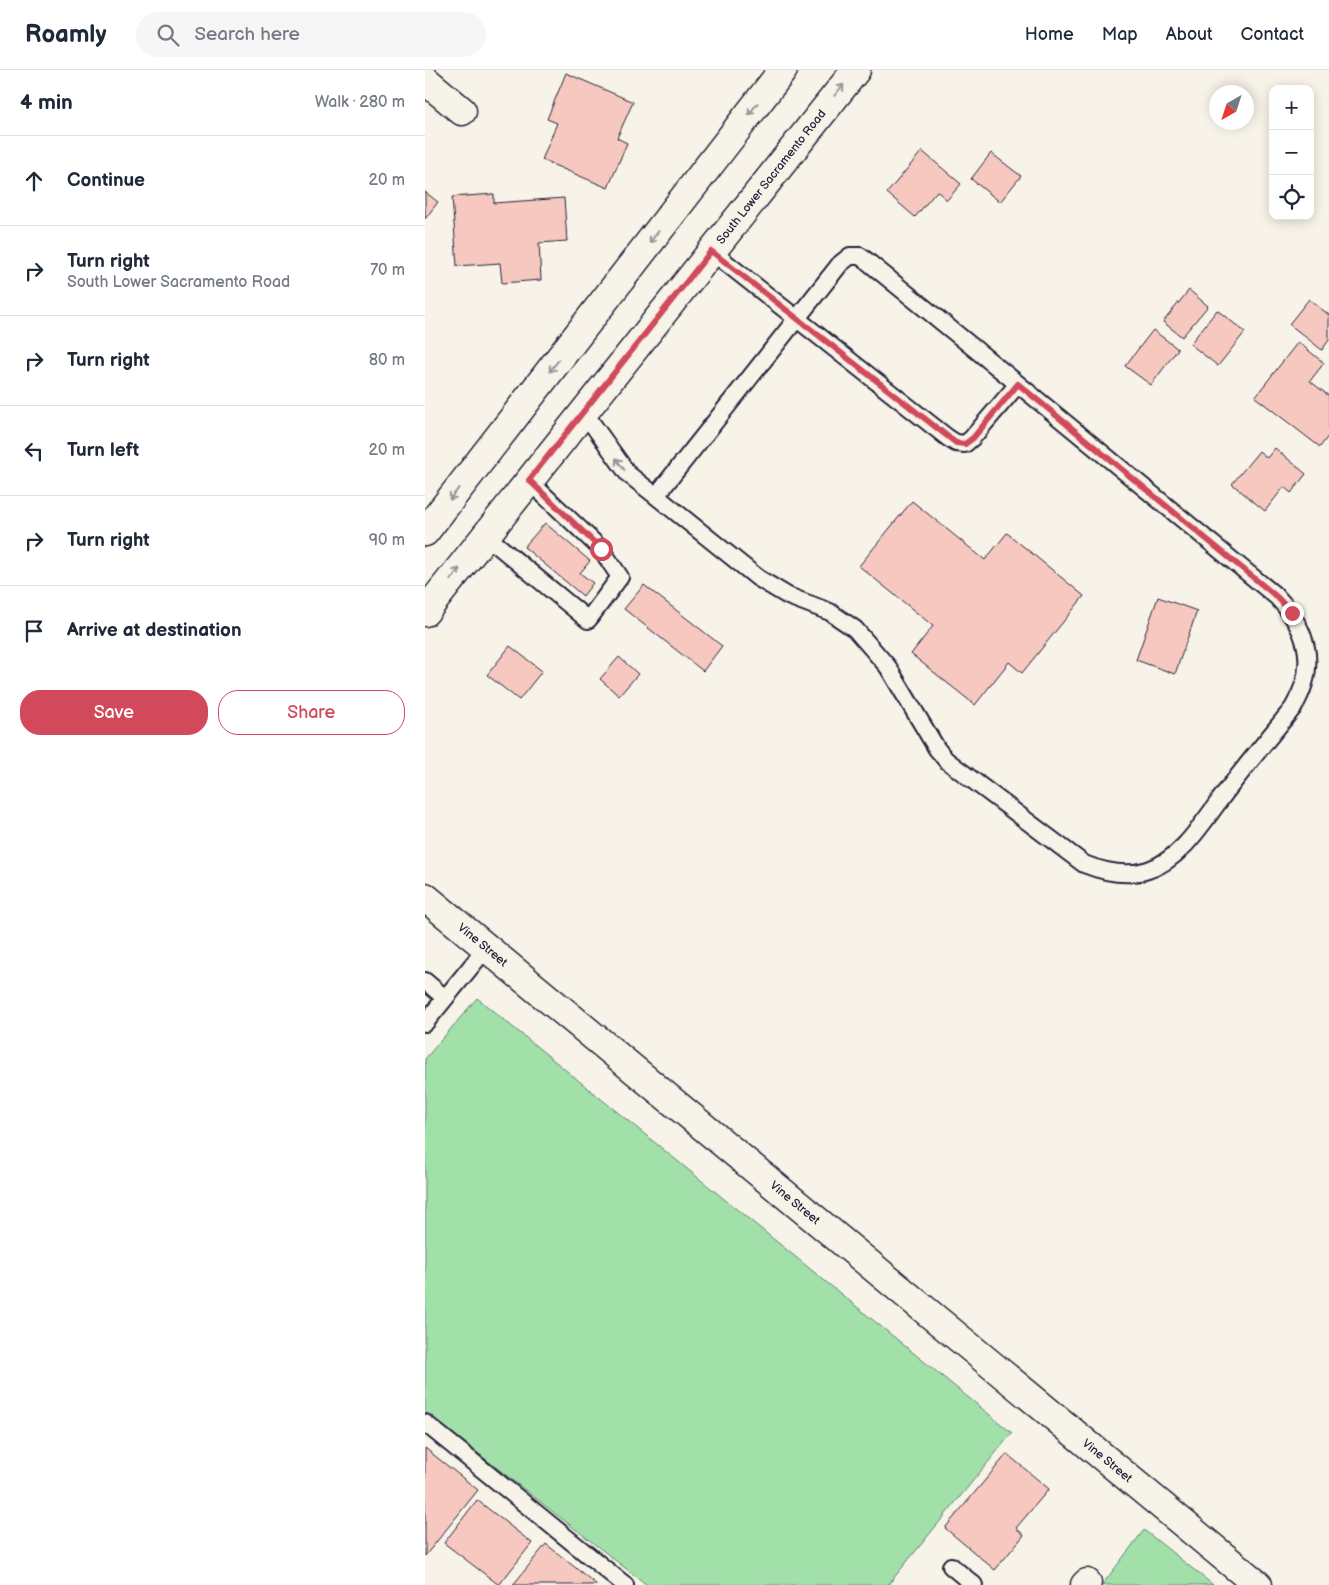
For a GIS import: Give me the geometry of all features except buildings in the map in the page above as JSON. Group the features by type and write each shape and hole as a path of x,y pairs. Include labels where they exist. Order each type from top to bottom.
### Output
{"main road":[{"path":"425,532 783,70"},
{"name":"South Lower Sacramento Road","path":"425,612 856,70"},
{"path":"425,80 462,111"},
{"name":"Vine Street","path":"425,897 1258,1585"}],"lane":[{"path":"711,251 956,443 965,444 973,438 1018,384"},
{"path":"583,412 628,474 758,578 788,596 830,612 855,629 888,667 937,749 960,771 1084,864 1101,871 1120,873 1148,870 1162,864 1186,842 1293,708 1303,685 1307,654 1305,638 1292,613 1277,597 859,256 849,256 840,264 656,496"},
{"path":"485,535 588,620 620,577 601,549 529,480"},
{"path":"425,1023 487,947"},
{"path":"425,981 445,998"},
{"path":"425,1423 625,1585"},
{"path":"951,1566 974,1585"}],"green space":[{"path":"477,998 1012,1433 888,1585 647,1585 425,1412 425,1059"},
{"path":"1144,1530 1213,1585 1102,1585"}],"route":[{"path":"601,549 529,480 711,251 956,443 965,444 973,438 1018,384 1277,597 1292,613"}]}
